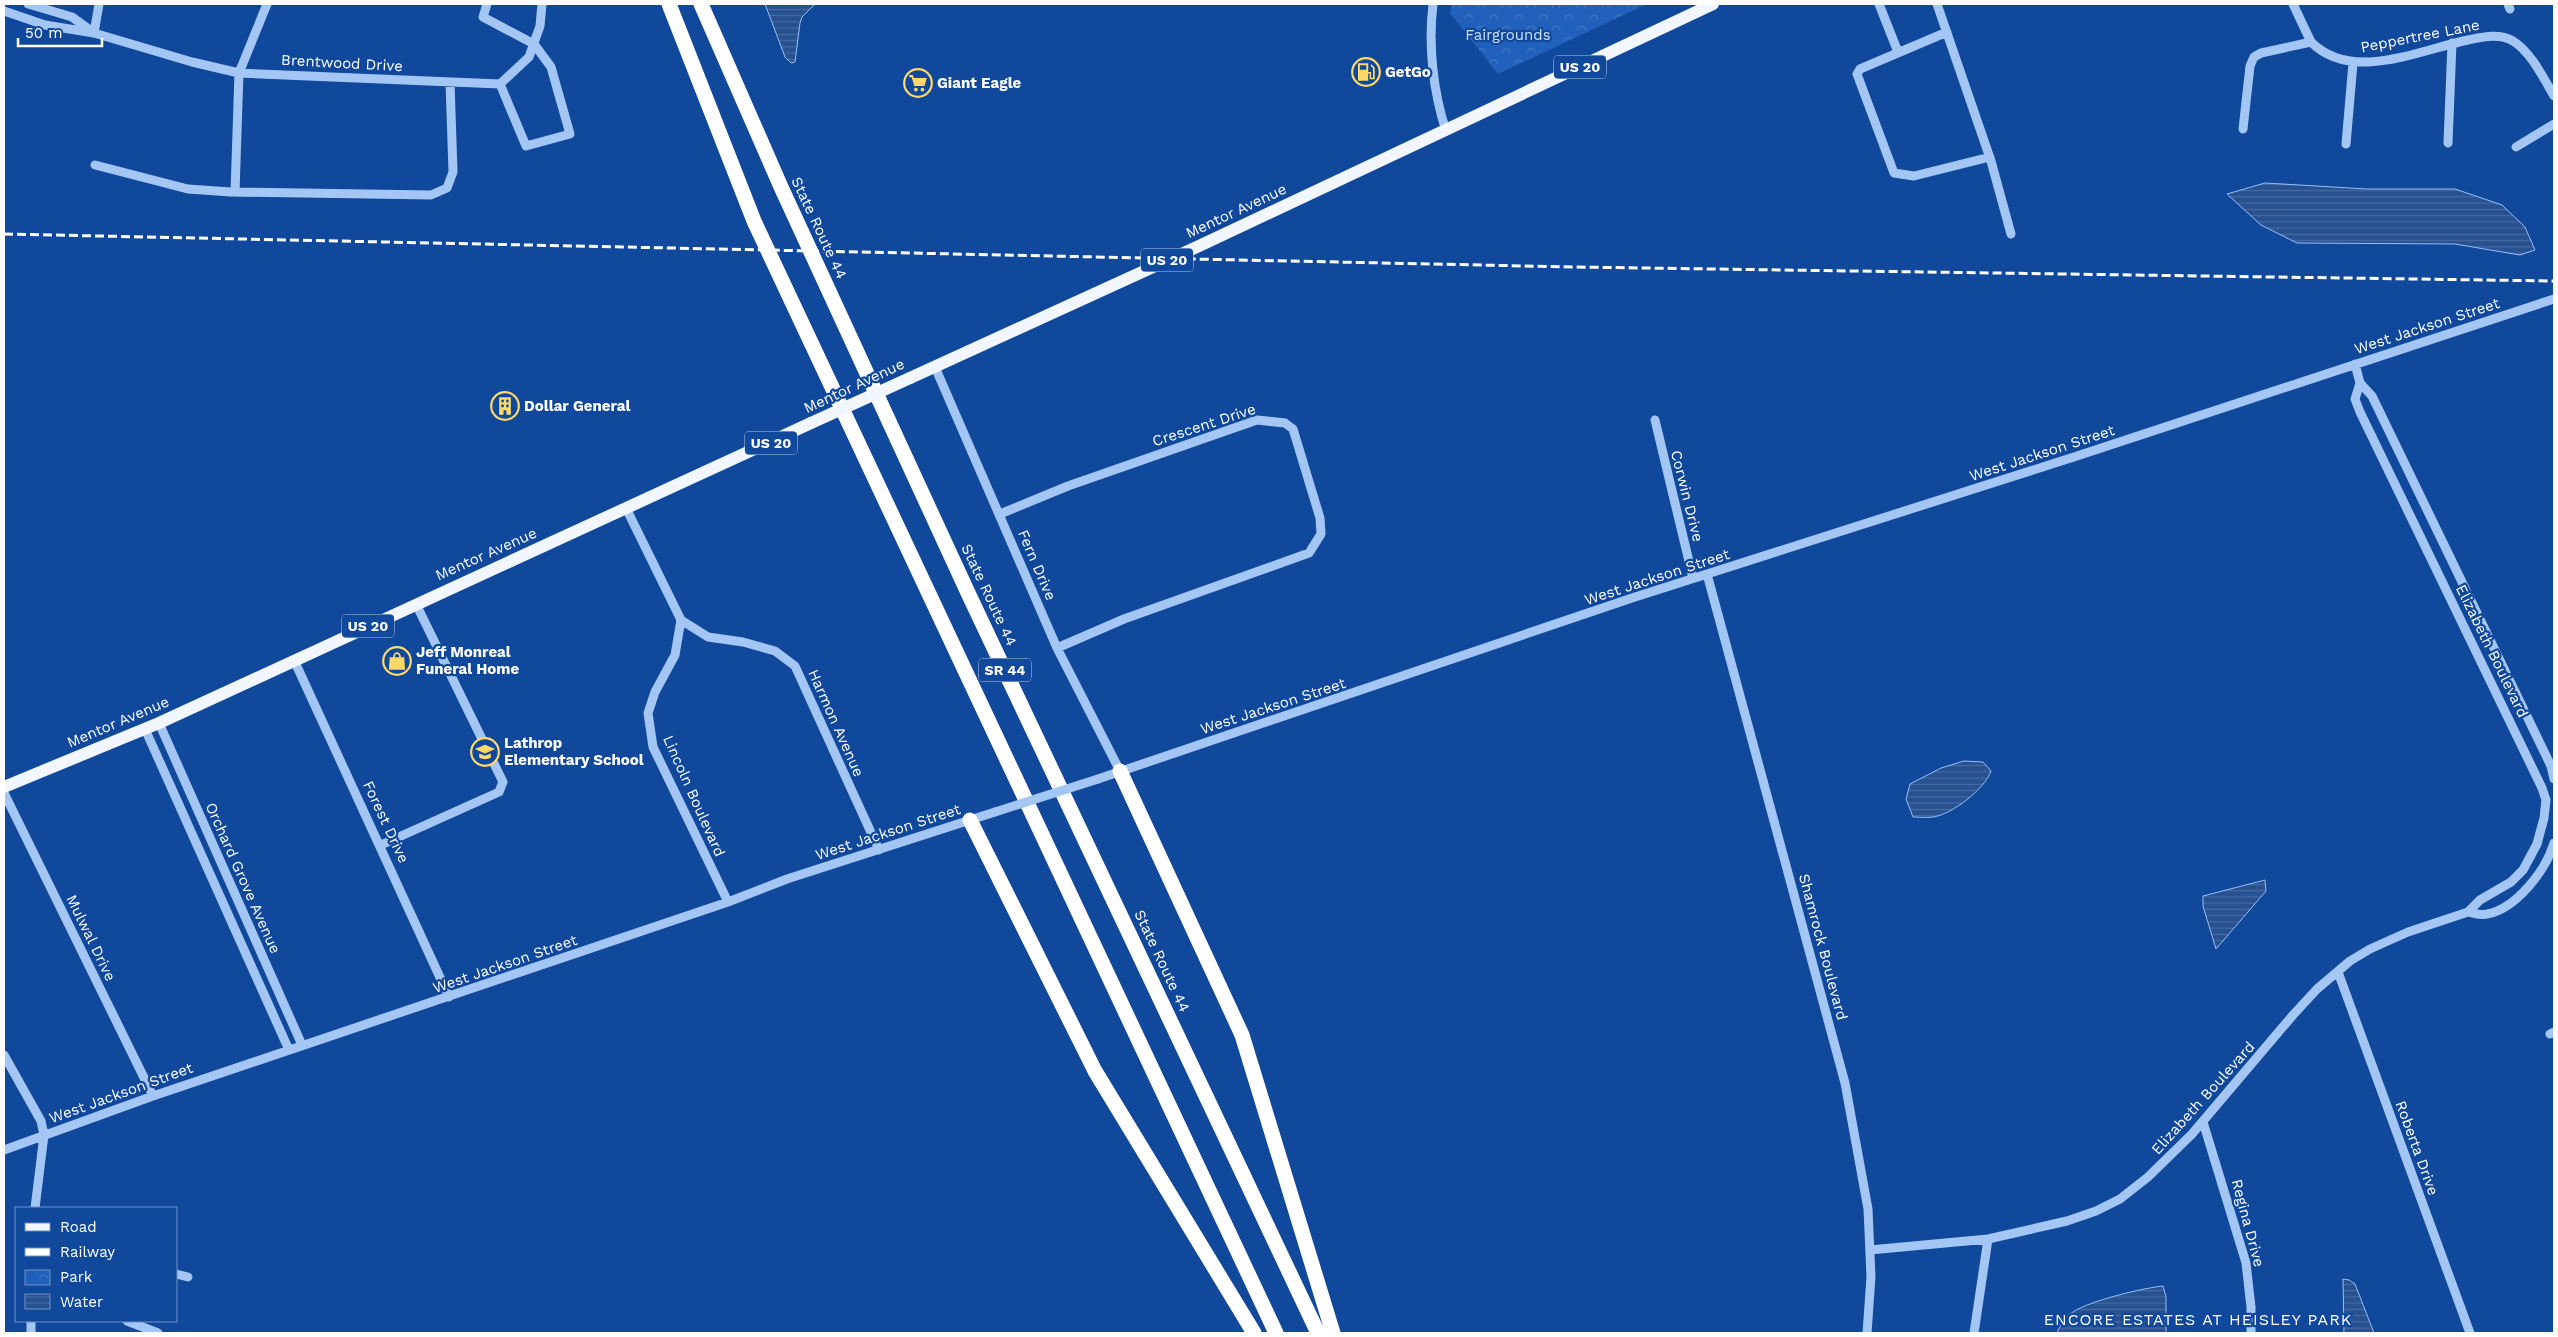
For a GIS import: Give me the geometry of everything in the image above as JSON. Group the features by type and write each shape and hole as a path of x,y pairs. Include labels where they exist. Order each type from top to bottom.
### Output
{"highway":[{"name":"SR 44","path":"669,4 754,221 1276,1333"},
{"name":"State Route 44","path":"701,4 785,196 969,595 1318,1333"},
{"path":"1120,772 1242,1035 1332,1333"},
{"path":"970,820 1094,1071 1254,1333"}],"main road":[{"name":"Mentor Avenue","path":"4,787 159,723 1446,131 1713,4"}],"street":[{"name":"Brentwood Drive","path":"28,4 72,17 94,33"},
{"path":"94,33 99,4"},
{"path":"235,192 239,73 267,4"},
{"path":"487,4 483,17 534,44 550,67 570,134 526,146 500,84 529,57 534,44 540,26 542,4"},
{"path":"1433,4 1434,77 1440,112 1446,131"},
{"path":"1879,4 1898,52"},
{"path":"1937,4 1990,157 2011,234"},
{"path":"2243,129 2250,66 2254,57 2261,53 2311,42 2294,4"},
{"name":"Brentwood Drive","path":"4,11 45,25 94,33 192,62 239,73 500,84"},
{"path":"1948,32 1860,69 1857,74 1894,173 1914,176 1990,157"},
{"name":"Peppertree Lane","path":"2311,42 2322,53 2353,63 2399,56 2490,36 2504,37 2515,42 2529,58 2554,96"},
{"path":"2448,143 2452,43"},
{"path":"2346,144 2353,63"},
{"path":"95,165 188,189 235,192 431,195 447,188 452,172 450,82"},
{"path":"2516,147 2554,124"},
{"name":"West Jackson Street","path":"4,1150 153,1096 728,902 787,879 1120,772 1693,578 2077,456 2554,299"},
{"name":"Elizabeth Boulevard","path":"2355,364 2360,383 2372,396 2551,766 2554,779"},
{"name":"Fern Drive","path":"935,367 1058,648 1120,772"},
{"name":"Elizabeth Boulevard","path":"1870,1250 1988,1239 2067,1221 2120,1199 2170,1157 2203,1122 2317,989 2370,949 2408,932 2468,912 2480,900 2511,882 2523,870 2538,844 2546,800 2542,788 2360,412 2355,399 2360,383"},
{"name":"Crescent Drive","path":"1000,514 1068,486 1257,420 1285,423 1293,429 1320,518 1321,534 1309,553 1124,619 1058,648"},
{"name":"Corwin Drive","path":"1655,420 1693,578"},
{"path":"626,508 681,620"},
{"name":"Shamrock Boulevard","path":"1707,574 1845,1083 1868,1209 1871,1277 1867,1333"},
{"path":"381,845 499,792 503,782 416,604"},
{"name":"Harmon Avenue","path":"681,620 708,637 743,642 775,651 796,666 878,850"},
{"name":"Lincoln Boulevard","path":"681,620 675,655 655,692 648,713 653,747 728,902"},
{"name":"Forest Drive","path":"294,660 450,997"},
{"name":"Orchard Grove Avenue","path":"159,723 302,1046"},
{"name":"Orchard Grove Avenue","path":"145,729 289,1050"},
{"name":"Mulwal Drive","path":"4,793 153,1096"},
{"path":"2538,844 2553,849"},
{"name":"Elizabeth Boulevard","path":"2468,912 2485,915 2522,895 2538,875 2553,849"},
{"name":"Roberta Drive","path":"2338,972 2470,1333"},
{"path":"4,1055 41,1121 44,1136 35,1207"},
{"name":"Regina Drive","path":"2203,1122 2246,1263 2251,1307 2251,1333"},
{"path":"1974,1333 1988,1239"},
{"path":"178,1274 188,1277"},
{"path":"130,1322 158,1333"}],"green space":[{"name":"Fairgrounds","path":"1452,4 1647,4 1498,74 1450,13"}],"water":[{"path":"765,4 815,4 802,17 795,62 791,63 785,57"},
{"path":"2265,183 2367,189 2455,189 2502,205 2525,227 2535,250 2520,255 2455,244 2297,243 2261,225 2227,194"},
{"path":"1964,761 1983,762 1991,771 1982,786 1949,812 1933,817 1913,817 1906,799 1910,784 1941,768"},
{"path":"2265,880 2266,891 2216,949 2203,906 2203,896"},
{"path":"2343,1279 2355,1284 2374,1333 2344,1333"},
{"path":"2163,1286 2166,1297 2166,1333 2057,1333 2065,1319 2081,1308 2116,1296"}],"railway":[{"path":"4,234 1574,267 2554,281"}],"place":[{"name":"GetGo","path":"1366,72"},
{"name":"Giant Eagle","path":"918,83"},
{"name":"Dollar General","path":"505,406"},
{"name":"Jeff Monreal Funeral Home","path":"397,661"},
{"name":"Lathrop Elementary School","path":"485,752"}],"district":[{"name":"ENCORE ESTATES AT HEISLEY PARK","path":"2198,1319"}]}
